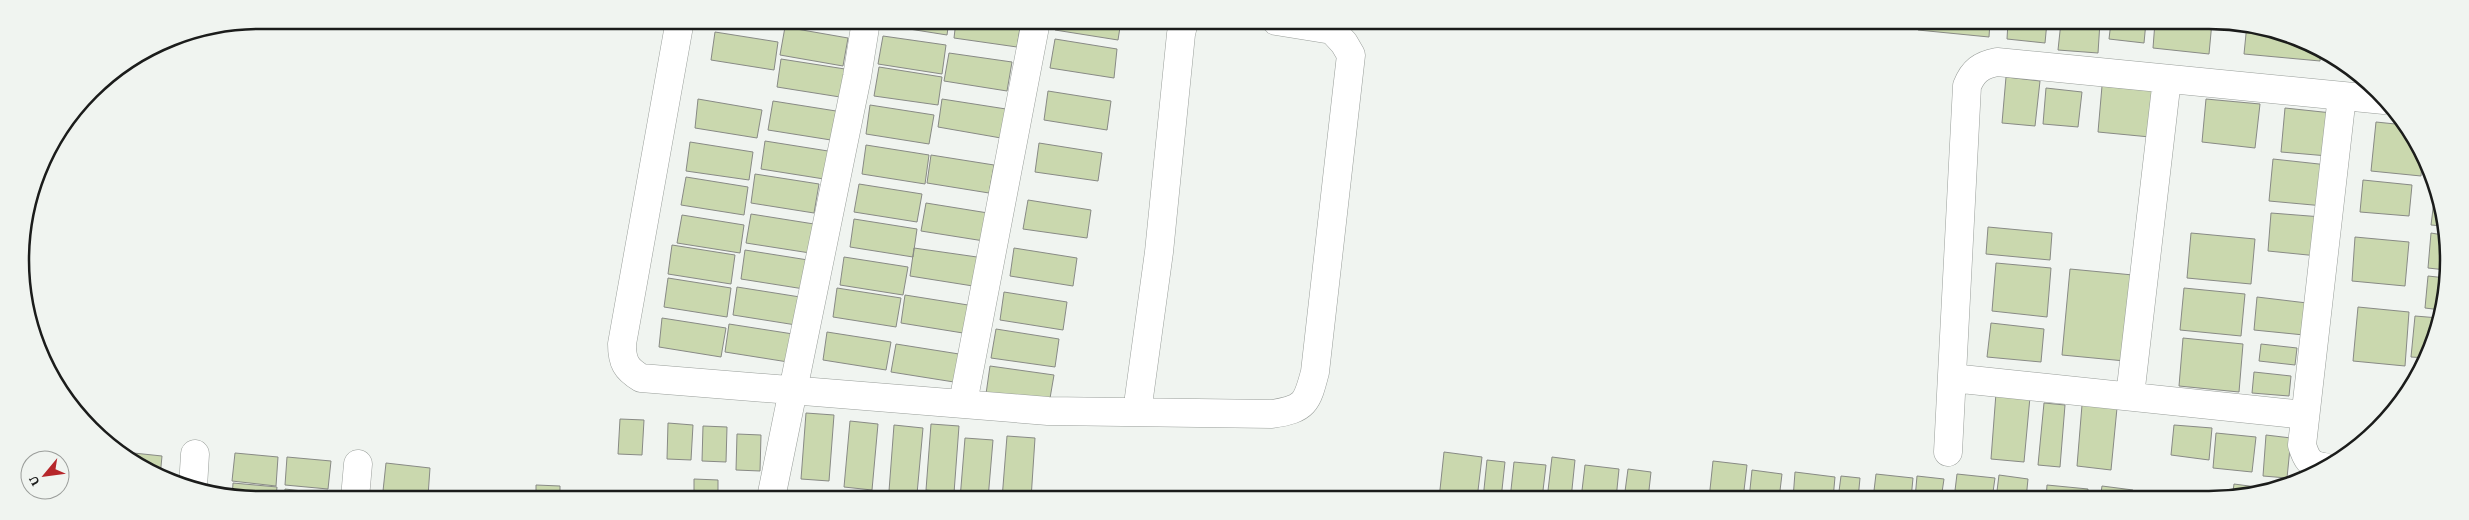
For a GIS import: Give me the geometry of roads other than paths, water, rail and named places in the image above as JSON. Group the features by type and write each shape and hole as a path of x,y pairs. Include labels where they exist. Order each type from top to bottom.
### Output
{"street":[{"path":"678,29 622,344 624,365 641,378 1048,411 1272,414 1292,411 1308,398 1314,372 1351,55 1344,43 1332,30 1326,29"},
{"path":"772,491 857,77 865,29"},
{"path":"964,403 1034,29"},
{"path":"1137,412 1159,252 1182,29"},
{"path":"1948,452 1967,86 1971,76 1986,64 1997,62 2376,99"},
{"path":"2130,396 2167,79"},
{"path":"2314,465 2305,455 2302,445 2342,96"},
{"path":"1952,378 2305,415"},
{"path":"193,481 195,454"},
{"path":"356,491 358,464"}]}
